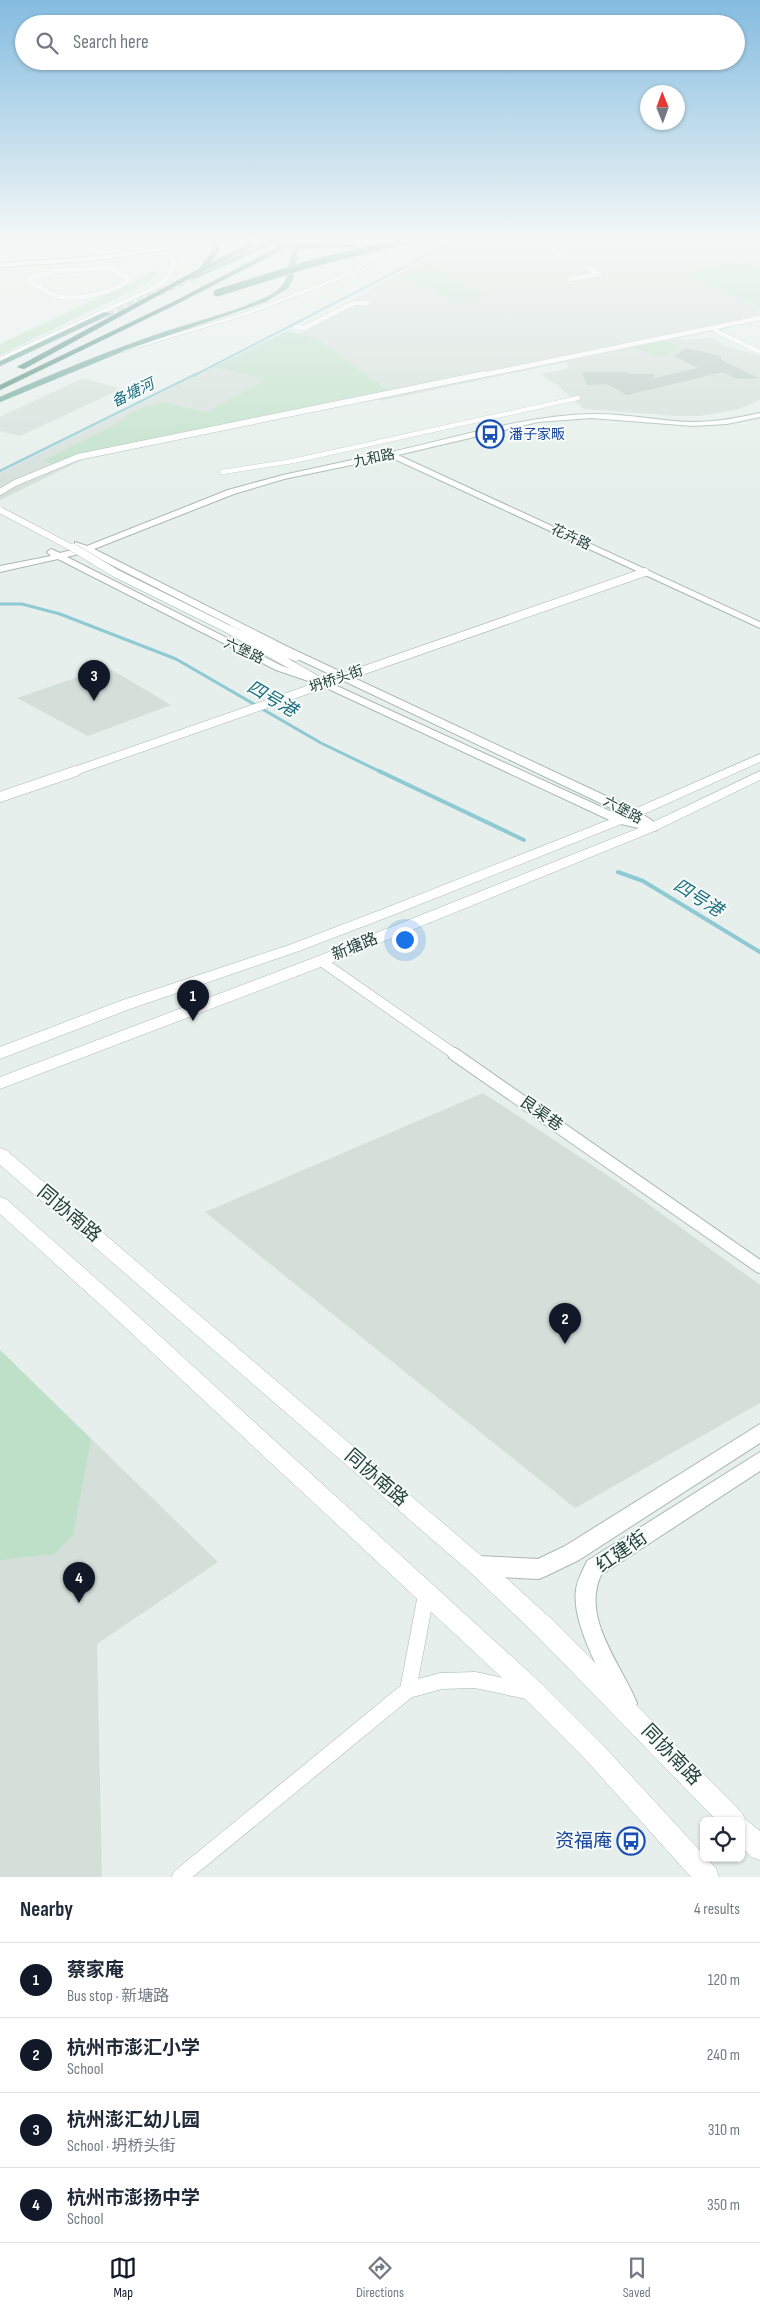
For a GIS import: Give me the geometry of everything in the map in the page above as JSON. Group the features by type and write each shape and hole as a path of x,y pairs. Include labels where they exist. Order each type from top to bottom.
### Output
{"highway":[{"path":"16,370 100,326"},
{"path":"0,379 115,326"},
{"path":"0,388 128,326"},
{"path":"54,361 138,326"},
{"path":"0,379 8,374"}],"main road":[{"path":"0,360 73,326"},
{"path":"0,364 82,326"},
{"path":"0,400 94,359 191,326"},
{"path":"94,359 206,326"},
{"name":"新塘路","path":"0,1053 125,1006 294,948 620,820 760,758"},
{"name":"新塘路","path":"0,1083 321,961 653,827 760,775"},
{"name":"同协南路","path":"0,1155 478,1566 547,1630 730,1817"},
{"path":"0,1204 128,1318 426,1595 535,1693 593,1751 707,1877"},
{"path":"745,1833 760,1848"}],"street":[{"path":"296,327 304,328 309,326"},
{"path":"0,492 78,457 723,326"},
{"path":"716,331 760,352"},
{"path":"398,386 402,392"},
{"path":"222,472 294,461 578,398"},
{"name":"九和路","path":"0,569 82,546 231,492 284,477 548,414 605,413 692,420 718,419 758,413"},
{"name":"九和路","path":"402,452 549,418 591,416 693,424 727,422 758,413"},
{"name":"九和路","path":"82,546 218,490 272,475 381,450"},
{"name":"花卉路","path":"381,450 402,452 760,617"},
{"name":"花卉路","path":"391,451 760,625"},
{"path":"0,510 60,540 116,573 228,629 265,646 299,658"},
{"name":"六堡路","path":"82,546 299,658 634,814 653,827"},
{"name":"九和路","path":"0,562 54,554"},
{"name":"六堡路","path":"54,554 279,668 323,683 620,820 653,827"},
{"name":"坍桥头街","path":"0,797 233,714 645,572"},
{"path":"228,629 323,683"},
{"name":"艮渠巷","path":"321,961 760,1267"},
{"name":"红建街","path":"478,1566 539,1569 572,1553 760,1433"},
{"name":"红建街","path":"635,1718 610,1669 588,1617 584,1592 594,1568 760,1461"},
{"path":"408,1690 426,1595"},
{"path":"180,1877 408,1690 441,1681 475,1680 535,1693"}],"shaded area":[{"path":"313,326 739,326 677,339 712,338 726,346 760,356 760,400 739,409 700,416 584,409 556,384 540,374 568,369 567,362 380,401 375,398 82,460 0,500 0,473 287,331 300,334"},
{"path":"83,378 121,389 20,436 0,431 0,417"},
{"path":"107,667 171,705 88,736 17,698"},
{"path":"483,1093 619,1183 760,1285 760,1403 575,1508 205,1212"},
{"path":"0,1350 218,1562 97,1644 102,1877 0,1877"}],"green space":[{"path":"39,326 60,326 0,355 0,344"},
{"path":"287,331 319,340 390,392 300,408 60,465 43,461 128,418 125,416 147,405 151,406 162,401 206,412 262,382 253,376 214,367"},
{"path":"663,341 680,346 663,356 648,354 635,347"},
{"path":"0,1350 91,1439 73,1535 55,1554 0,1560"}],"building":[{"path":"686,348 721,356 721,360 759,378 737,379 723,372 627,395 607,384 587,385 582,372 654,374 654,378 698,368 674,356"}],"waterway":[{"name":"备塘河","path":"193,376 291,326"},
{"name":"备塘河","path":"0,471 196,374"},
{"name":"四号港","path":"0,604 22,604 60,614 176,659 321,743 381,772"},
{"name":"四号港","path":"379,771 524,840"},
{"name":"四号港","path":"618,872 643,881 760,952"}],"place":[{"name":"潘子家畈","path":"490,434"},
{"name":"杭州澎汇幼儿园","path":"94,701"},
{"name":"蔡家庵","path":"193,1021"},
{"name":"杭州市澎汇小学","path":"565,1344"},
{"name":"杭州市澎扬中学","path":"79,1603"},
{"name":"资福庵","path":"631,1841"}]}
